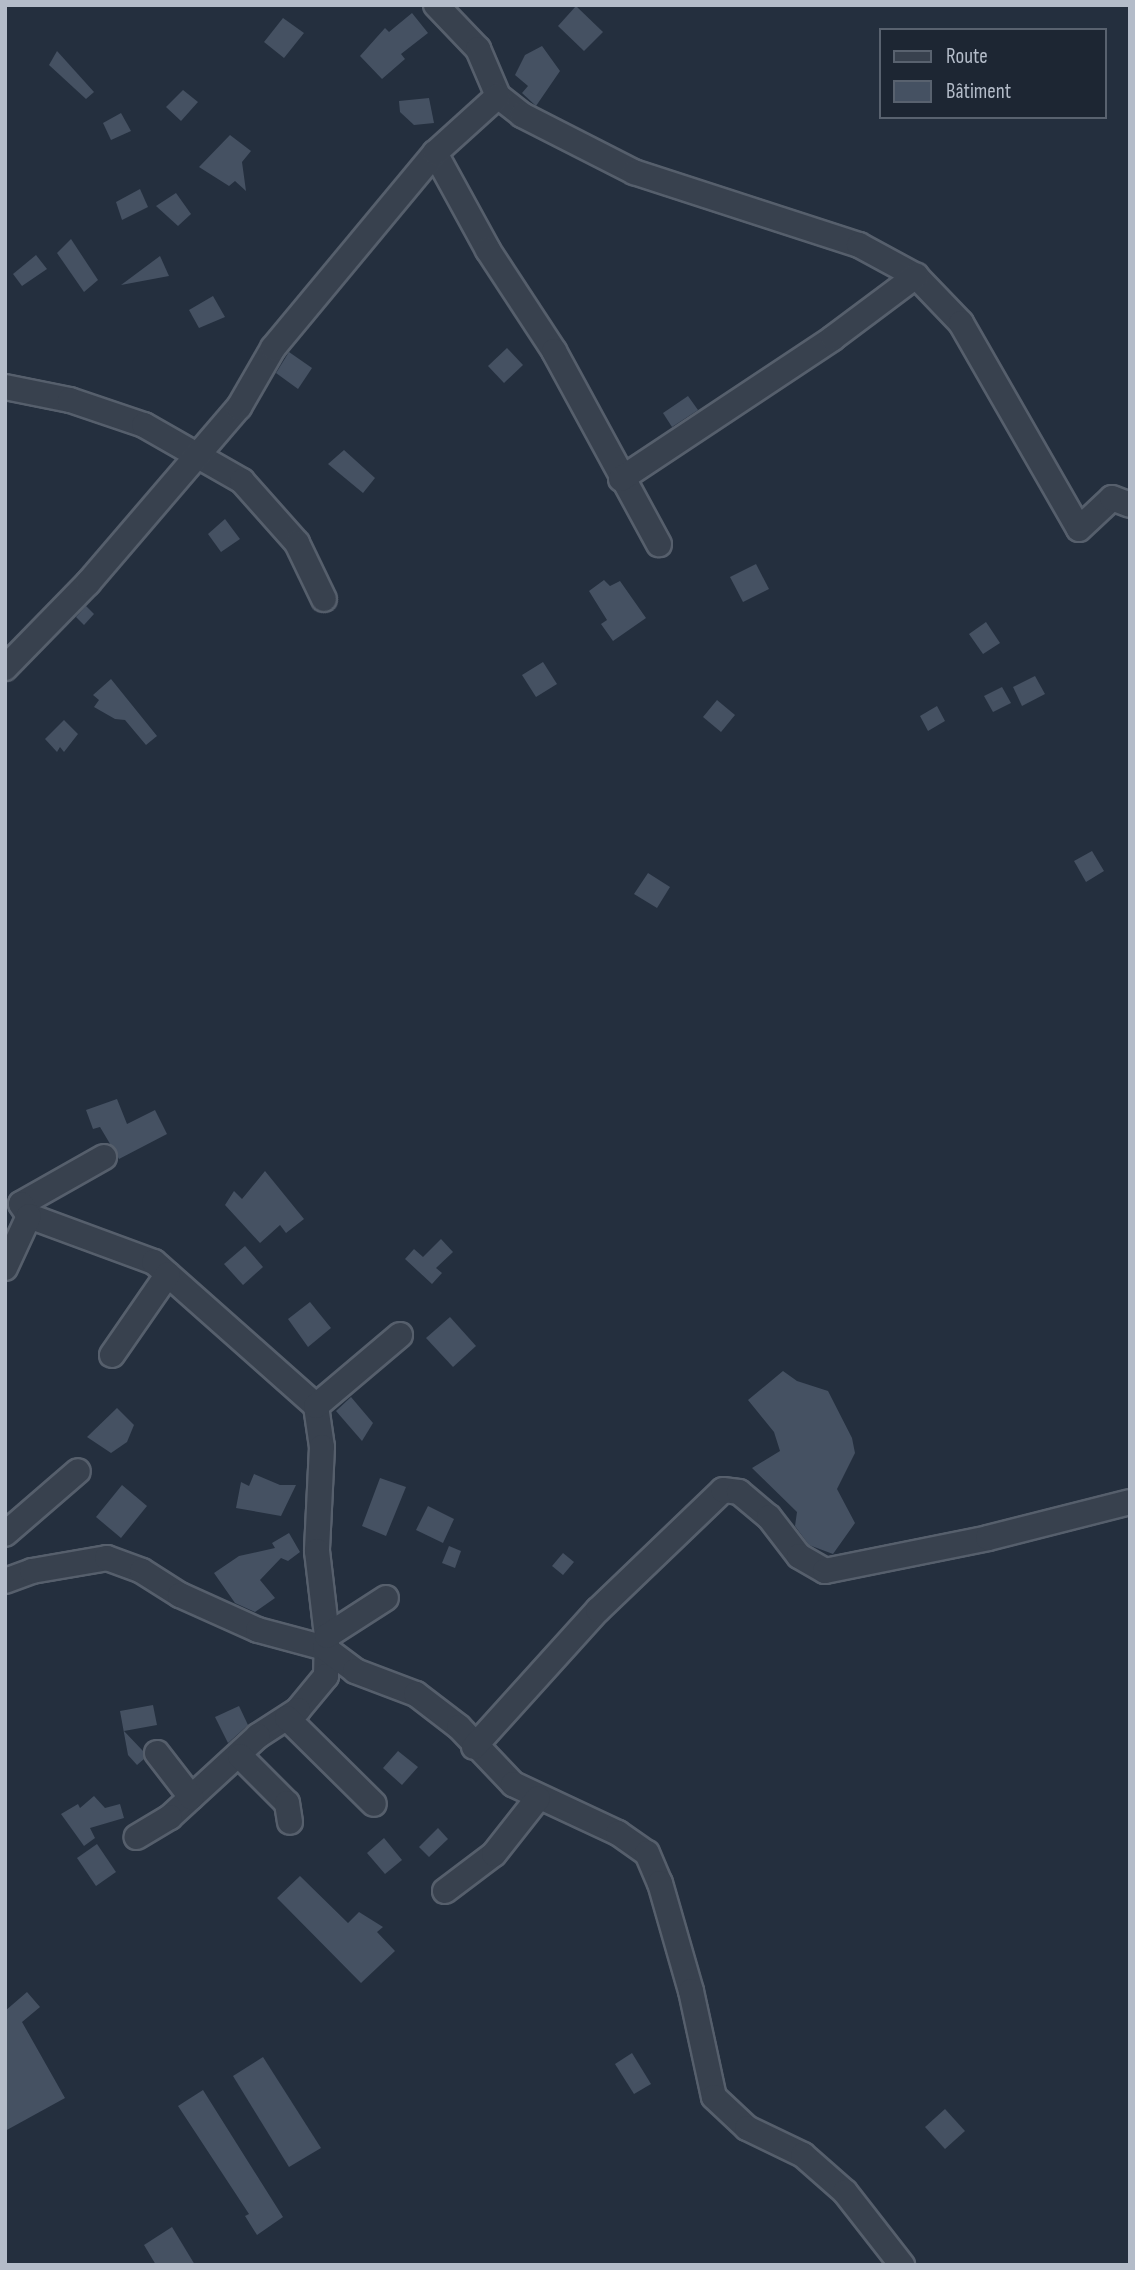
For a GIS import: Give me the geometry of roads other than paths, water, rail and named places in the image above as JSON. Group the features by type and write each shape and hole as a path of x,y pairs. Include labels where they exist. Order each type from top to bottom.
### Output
{"street":[{"path":"436,5 478,49 498,96 522,115 634,172 859,245 916,276 961,323 1079,529 1112,498 1130,505"},
{"path":"5,668 71,602 239,407 273,348 435,153 498,96"},
{"path":"435,153 488,250 554,351 621,479 659,544"},
{"path":"621,479 833,338 916,276"},
{"path":"5,387 70,400 144,425 196,458 242,481 297,543 324,598"},
{"path":"5,1268 18,1204 104,1157"},
{"path":"18,1204 117,1245 168,1274 316,1406 322,1447 317,1551 326,1642 326,1676 287,1718 258,1736 240,1756 170,1817 137,1837"},
{"path":"112,1355 168,1274"},
{"path":"316,1406 400,1335"},
{"path":"5,1534 78,1471"},
{"path":"474,1747 598,1610 723,1490 739,1492 769,1517 799,1556 825,1571 988,1538 1130,1502"},
{"path":"5,1581 32,1571 107,1559 142,1571 180,1595 258,1630 326,1642 355,1671 416,1693 459,1727 474,1747 513,1784 538,1798 618,1833 647,1853 660,1883 691,1991 714,2097 747,2128 803,2155 845,2192 902,2265"},
{"path":"326,1642 386,1598"},
{"path":"287,1718 374,1804"},
{"path":"157,1753 191,1797"},
{"path":"240,1756 288,1803 290,1822"},
{"path":"444,1891 494,1854 538,1798"}]}
